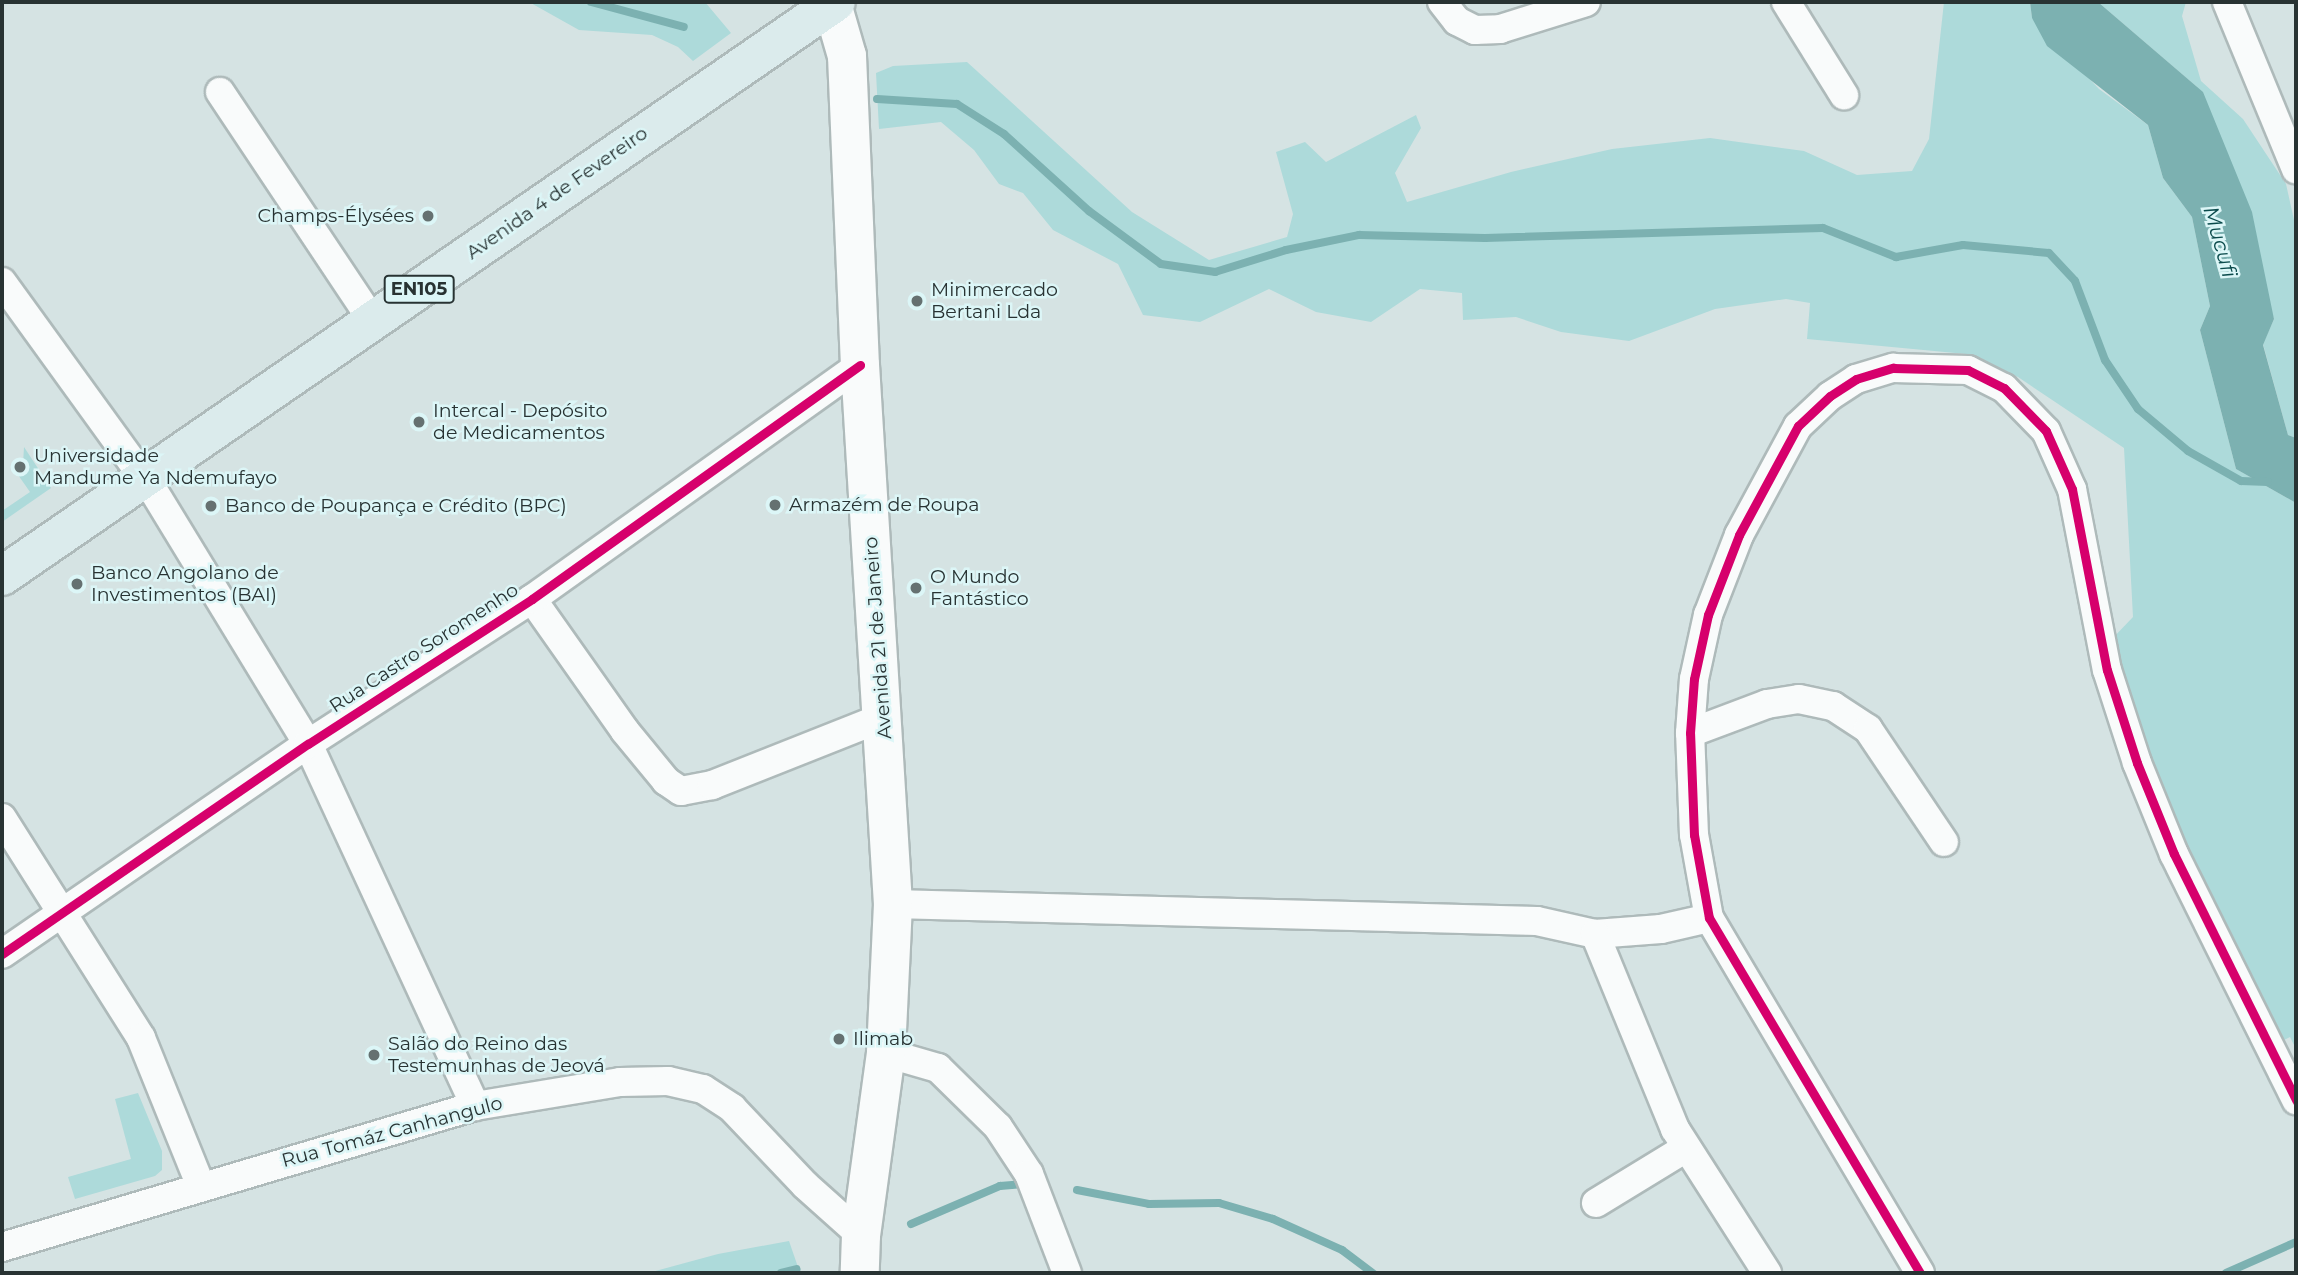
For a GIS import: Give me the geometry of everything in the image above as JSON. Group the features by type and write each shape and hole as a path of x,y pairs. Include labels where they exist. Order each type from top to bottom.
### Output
{"main road":[{"name":"Avenida 4 de Fevereiro","path":"2,576 139,470 362,306 824,3"},
{"name":"Avenida 4 de Fevereiro","path":"2,553 139,470 824,3"},
{"name":"Avenida 21 de Janeiro","path":"824,3 847,56 860,365 884,717 893,904 886,1053 861,1235 860,1273"}],"street":[{"path":"1442,2 1457,21 1475,30 1500,29 1586,2"},
{"path":"1786,2 1844,95"},
{"path":"2227,2 2296,169"},
{"path":"220,92 362,306"},
{"path":"2,282 139,470 308,744 475,1106"},
{"name":"Rua Castro Soromenho","path":"2,954 308,744 532,599 860,365"},
{"path":"1920,1273 1709,918 1694,835 1689,733 1693,679 1708,615 1739,535 1798,426 1829,396 1856,379 1893,368 1968,370 2004,388 2046,431 2072,489 2085,576 2107,670 2137,763 2174,855 2296,1100"},
{"path":"532,599 625,731 666,781 681,791 712,785 884,717"},
{"path":"1689,733 1767,704 1799,699 1833,706 1868,729 1944,842"},
{"path":"2,818 141,1038 200,1184"},
{"path":"893,904 1537,921 1595,934 1661,929 1709,918"},
{"path":"1595,934 1655,1085 1686,1148 1767,1273"},
{"path":"886,1053 938,1068 998,1128 1029,1174 1067,1273"},
{"name":"Rua Tomáz Canhangulo","path":"2,1247 200,1184 475,1106 620,1082 668,1081 703,1089 732,1108 805,1185 861,1235"},
{"path":"1596,1203 1686,1148"}],"shaded area":[{"path":"529,2 705,2 731,33 693,61 678,47 652,35 579,30"},
{"path":"1944,2 2030,2 2032,18 2099,89 2148,125 2163,178 2192,217 2210,306 2200,330 2236,469 2296,503 2296,1049 2290,1037 2278,1043 2174,854 2111,640 2133,617 2124,448 2018,377 1966,354 1807,339 1810,303 1786,299 1715,309 1629,341 1561,332 1516,317 1463,320 1462,293 1420,289 1371,322 1316,312 1269,289 1200,322 1143,315 1118,264 1053,230 1023,193 999,184 974,150 941,122 879,129 876,73 893,66 967,62 1132,212 1209,260 1287,237 1293,214 1276,152 1305,142 1326,162 1416,115 1421,128 1395,173 1407,202 1511,172 1612,149 1710,138 1804,151 1857,175 1912,171 1929,139"},
{"path":"2098,2 2186,2 2182,16 2201,81 2243,119 2286,184 2296,229 2296,438 2288,435 2263,344 2274,319 2197,87"},
{"path":"24,447 51,488 2,522 2,511 30,492 16,472 23,464"},
{"path":"138,1093 162,1151 162,1170 155,1176 75,1199 68,1177 131,1159 115,1099"},
{"path":"789,1241 800,1273 648,1273 718,1254"}],"water":[{"name":"Mucufi","path":"2030,2 2098,2 2203,92 2252,212 2274,319 2263,345 2288,435 2296,438 2296,503 2236,469 2200,330 2210,306 2192,217 2163,178 2148,125 2047,46 2032,18"}],"waterway":[{"path":"591,2 684,27"},
{"path":"877,99 957,104 1004,134 1089,211 1161,264 1215,272 1286,250 1359,235 1485,238 1823,228 1896,257 1963,245 2049,253 2075,281 2105,360 2138,409 2188,451 2241,481 2268,482"},
{"path":"911,1224 1000,1186 1025,1184"},
{"path":"1077,1190 1149,1204 1219,1203 1273,1219 1342,1250 1373,1273"},
{"path":"2226,1273 2296,1242"},
{"path":"781,1273 797,1269"}],"cycle path":[{"path":"2,954 308,744 532,599 860,365"},
{"path":"1920,1273 1709,918 1694,835 1690,733 1694,679 1708,615 1739,535 1798,426 1830,396 1856,379 1893,368 1968,370 2004,388 2046,431 2072,489 2107,670 2137,763 2174,854 2296,1100"}],"place":[{"name":"Champs-Élysées","path":"428,216"},
{"name":"Minimercado Bertani Lda","path":"917,301"},
{"name":"Intercal - Depósito de Medicamentos","path":"419,422"},
{"name":"Universidade Mandume Ya Ndemufayo","path":"20,467"},
{"name":"Armazém de Roupa","path":"775,505"},
{"name":"Banco de Poupança e Crédito (BPC)","path":"211,506"},
{"name":"Banco Angolano de Investimentos (BAI)","path":"77,584"},
{"name":"O Mundo Fantástico","path":"916,588"},
{"name":"Ilimab","path":"839,1039"},
{"name":"Salão do Reino das Testemunhas de Jeová","path":"374,1055"}]}
